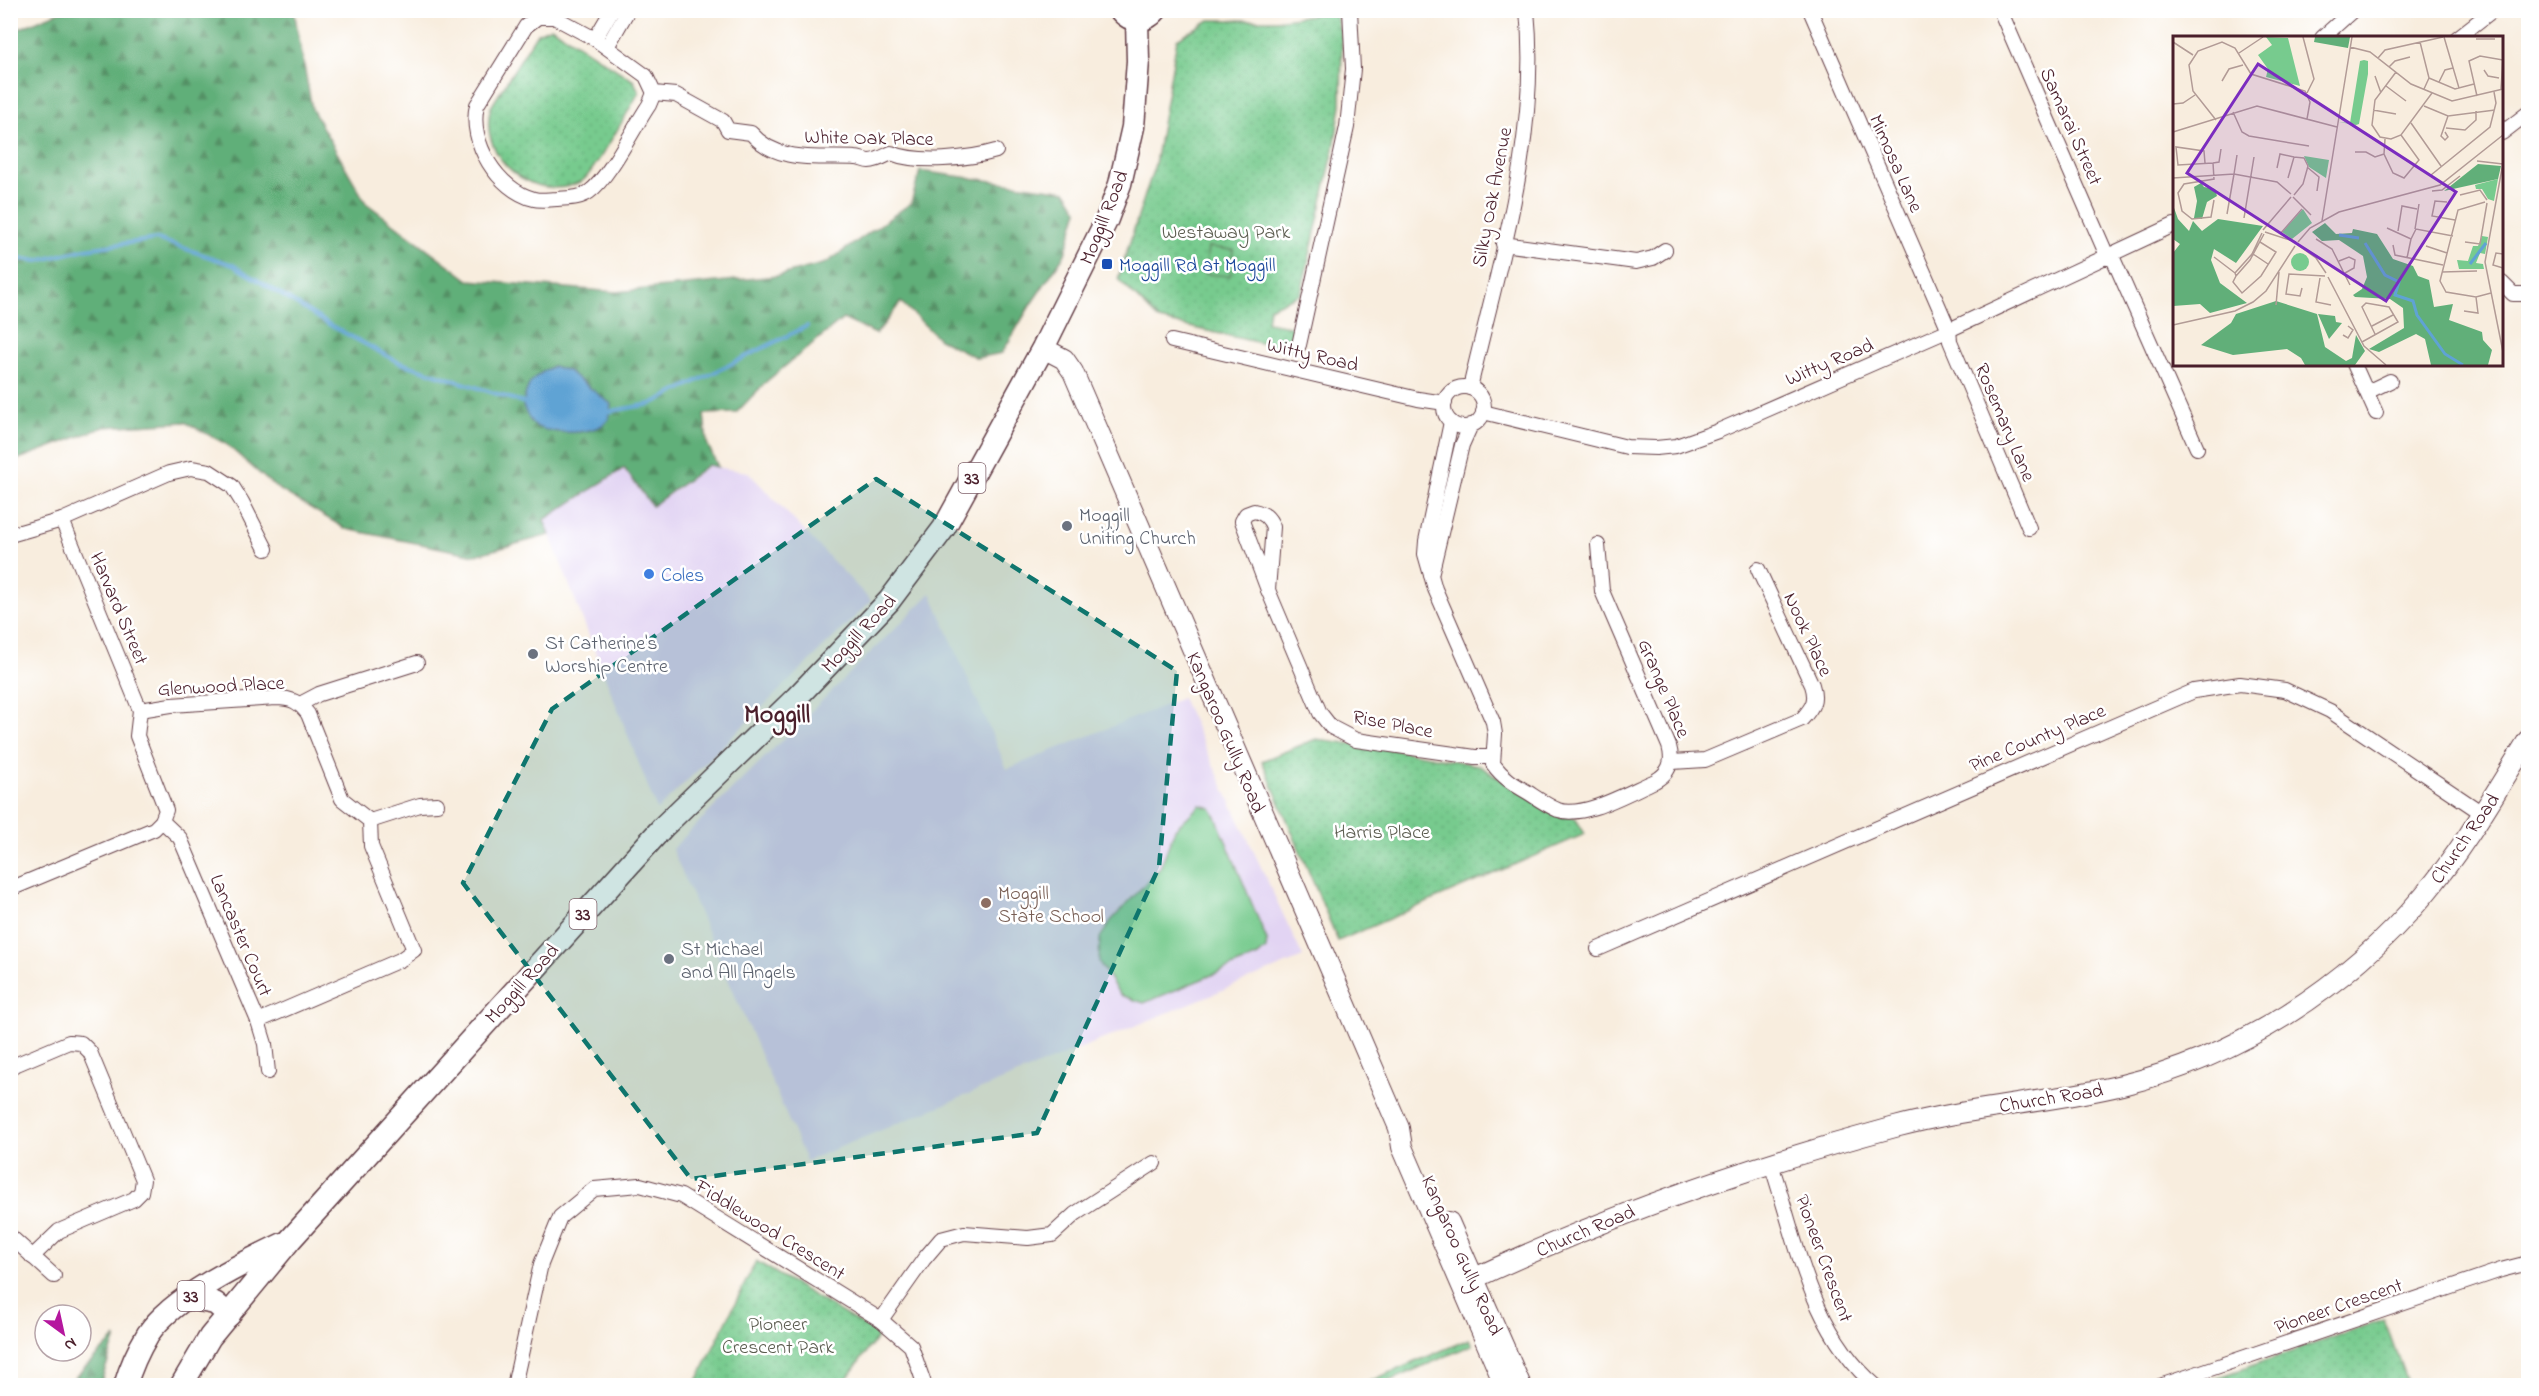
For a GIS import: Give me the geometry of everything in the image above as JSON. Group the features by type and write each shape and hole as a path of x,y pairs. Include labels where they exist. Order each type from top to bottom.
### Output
{"main road":[{"name":"Moggill Road","path":"181,1386 210,1337 290,1240 663,827 796,698 901,587 944,528 1043,348 1091,255 1120,184 1133,126 1138,61 1147,13"},
{"name":"Kangaroo Gully Road","path":"1043,348 1064,359 1073,372 1399,1128 1412,1142 1468,1281 1505,1386"},
{"name":"Church Road","path":"1468,1281 1641,1207 1771,1164 1897,1126 2125,1084 2172,1070 2231,1045 2301,1004 2365,956 2424,895 2482,813 2529,740"},
{"name":"Moggill Road","path":"125,1386 149,1334 188,1299 239,1265 290,1240"},
{"name":"Kangaroo Gully Road","path":"1468,1281 1521,1386"},
{"path":"188,1299 215,1303 229,1315"}],"street":[{"path":"595,39 612,10"},
{"path":"607,47 628,10"},
{"path":"1299,345 1347,127 1353,69 1350,10"},
{"name":"Silky Oak Avenue","path":"1470,388 1521,164 1528,86 1527,10"},
{"name":"Mimosa Lane","path":"1810,10 1949,330"},
{"name":"Samarai Street","path":"2000,10 2197,447"},
{"path":"2324,36 2353,10"},
{"path":"2460,36 2493,10"},
{"path":"536,14 554,17 595,39 646,76 654,93 649,105 602,179 589,192 578,197 536,200 524,195 497,176 489,166 475,126 474,116 477,105 526,26 536,14"},
{"name":"White Oak Place","path":"654,93 676,95 723,121 728,130 751,133 759,142 789,155 816,159 858,158 870,161 891,153 903,158 975,157 996,151"},
{"path":"2503,132 2529,113"},
{"name":"Witty Road","path":"1483,412 1628,447 1676,446 1949,330 2173,226"},
{"path":"1503,244 1636,262 1653,258 1665,250"},
{"path":"2503,284 2513,294 2529,294"},
{"name":"Rosemary Lane","path":"1949,330 1950,341 2029,528"},
{"name":"Witty Road","path":"1172,341 1418,399 1444,403"},
{"path":"2355,366 2376,413"},
{"path":"2367,392 2391,381"},
{"path":"1457,388 1470,388 1483,400 1483,412 1477,422 1461,427 1451,422 1445,413 1444,403 1451,392 1457,388"},
{"path":"1451,422 1425,554 1431,575 1493,722 1495,734 1492,757"},
{"path":"1431,575 1462,445 1471,425"},
{"path":"10,535 62,520 169,473 191,468 209,471 232,486 266,549"},
{"name":"Rise Place","path":"1268,591 1273,527 1262,513 1254,511 1246,514 1242,520 1268,591 1320,713 1331,727 1356,740 1475,757 1492,757"},
{"name":"Harvard Street","path":"62,520 140,710"},
{"name":"Grange Place","path":"1492,757 1493,765 1501,775 1556,810 1571,812 1584,811 1655,781 1663,776 1672,762 1669,746 1602,591 1598,545"},
{"name":"Nook Place","path":"1672,762 1705,760 1802,719 1811,709 1816,697 1812,685 1758,569"},
{"path":"258,1021 400,960 414,950 371,846 369,821 342,800 308,714 300,704 319,694 417,663"},
{"name":"Pine County Place","path":"1598,949 2194,691 2240,684 2285,690 2330,711 2482,813"},
{"name":"Glenwood Place","path":"162,820 166,810 137,736 140,710 171,705 288,698 300,704"},
{"path":"369,821 420,805 437,804"},
{"path":"10,889 154,829 162,820"},
{"name":"Lancaster Court","path":"162,820 180,838 258,1021 266,1044 268,1072"},
{"path":"10,1067 69,1042 81,1043 90,1052 143,1180 141,1192 134,1199 59,1231 32,1257"},
{"path":"881,1320 941,1239 964,1233 1028,1238 1052,1235 1076,1214 1154,1163"},
{"name":"Pioneer Crescent","path":"1771,1164 1820,1312 1843,1352 1875,1386"},
{"name":"Fiddlewood Crescent","path":"514,1386 541,1264 560,1217 594,1189 640,1185 681,1196 881,1320 911,1346 925,1386"},
{"path":"10,1236 54,1276"},
{"name":"Pioneer Crescent","path":"2160,1386 2501,1270 2529,1263"}],"highlighted area":[{"path":"876,479 1177,671 1159,867 1037,1133 691,1179 463,883 552,709"}],"shaded area":[{"path":"708,466 748,472 871,601 657,810 544,520 624,469 652,507"},
{"name":"Moggill State School","path":"931,593 1007,769 1182,698 1303,957 806,1161 672,849"}],"green space":[{"path":"61,11 294,11 312,109 366,203 469,280 616,292 777,276 826,263 911,203 920,171 1066,191 1078,210 1065,254 1031,304 1002,353 977,358 939,339 901,302 876,334 843,319 767,381 736,413 704,414 707,443 718,467 708,465 652,506 624,468 544,520 550,535 475,555 346,529 275,487 226,444 185,422 104,427 11,462 11,32"},
{"name":"Westaway Park","path":"1327,13 1336,16 1342,39 1341,105 1334,149 1301,294 1269,308 1267,322 1290,326 1295,331 1291,350 1159,320 1118,279 1155,164 1177,39 1209,20 1276,20"},
{"path":"551,27 634,81 639,92 587,177 564,187 546,187 529,182 513,172 501,159 492,143 489,126 491,107 537,33"},
{"path":"1208,247 1233,250 1230,276 1205,274"},
{"name":"Harris Place","path":"1316,739 1391,749 1478,765 1560,816 1575,818 1585,834 1338,941 1262,761"},
{"path":"1200,805 1211,808 1216,817 1267,940 1266,949 1258,956 1144,1003 1120,995 1099,962 1100,938 1111,921 1160,868 1175,829"},
{"name":"Pioneer Crescent Park","path":"756,1261 879,1335 842,1385 695,1385"},
{"path":"2384,1319 2408,1385 2197,1385"},
{"path":"116,1337 100,1385 67,1385 89,1363 93,1363 93,1360"},
{"path":"1469,1339 1472,1345 1380,1385 1361,1385"}],"water":[{"path":"553,366 568,371 611,404 610,417 604,424 585,431 561,432 550,431 533,424 523,407 528,386 535,377"}],"waterway":[{"path":"10,257 38,261 85,249 157,239 233,265 330,325 398,362 528,404"},
{"path":"606,412 651,404 807,326"}],"place":[{"name":"Moggill Rd at Moggill","path":"1107,264"},
{"name":"Moggill Uniting Church","path":"1067,526"},
{"name":"Coles","path":"649,574"},
{"name":"St Catherine's Worship Centre","path":"533,654"},
{"name":"Moggill State School","path":"986,903"},
{"name":"St Michael and All Angels","path":"669,959"}],"district":[{"name":"Moggill","path":"777,713"}]}
